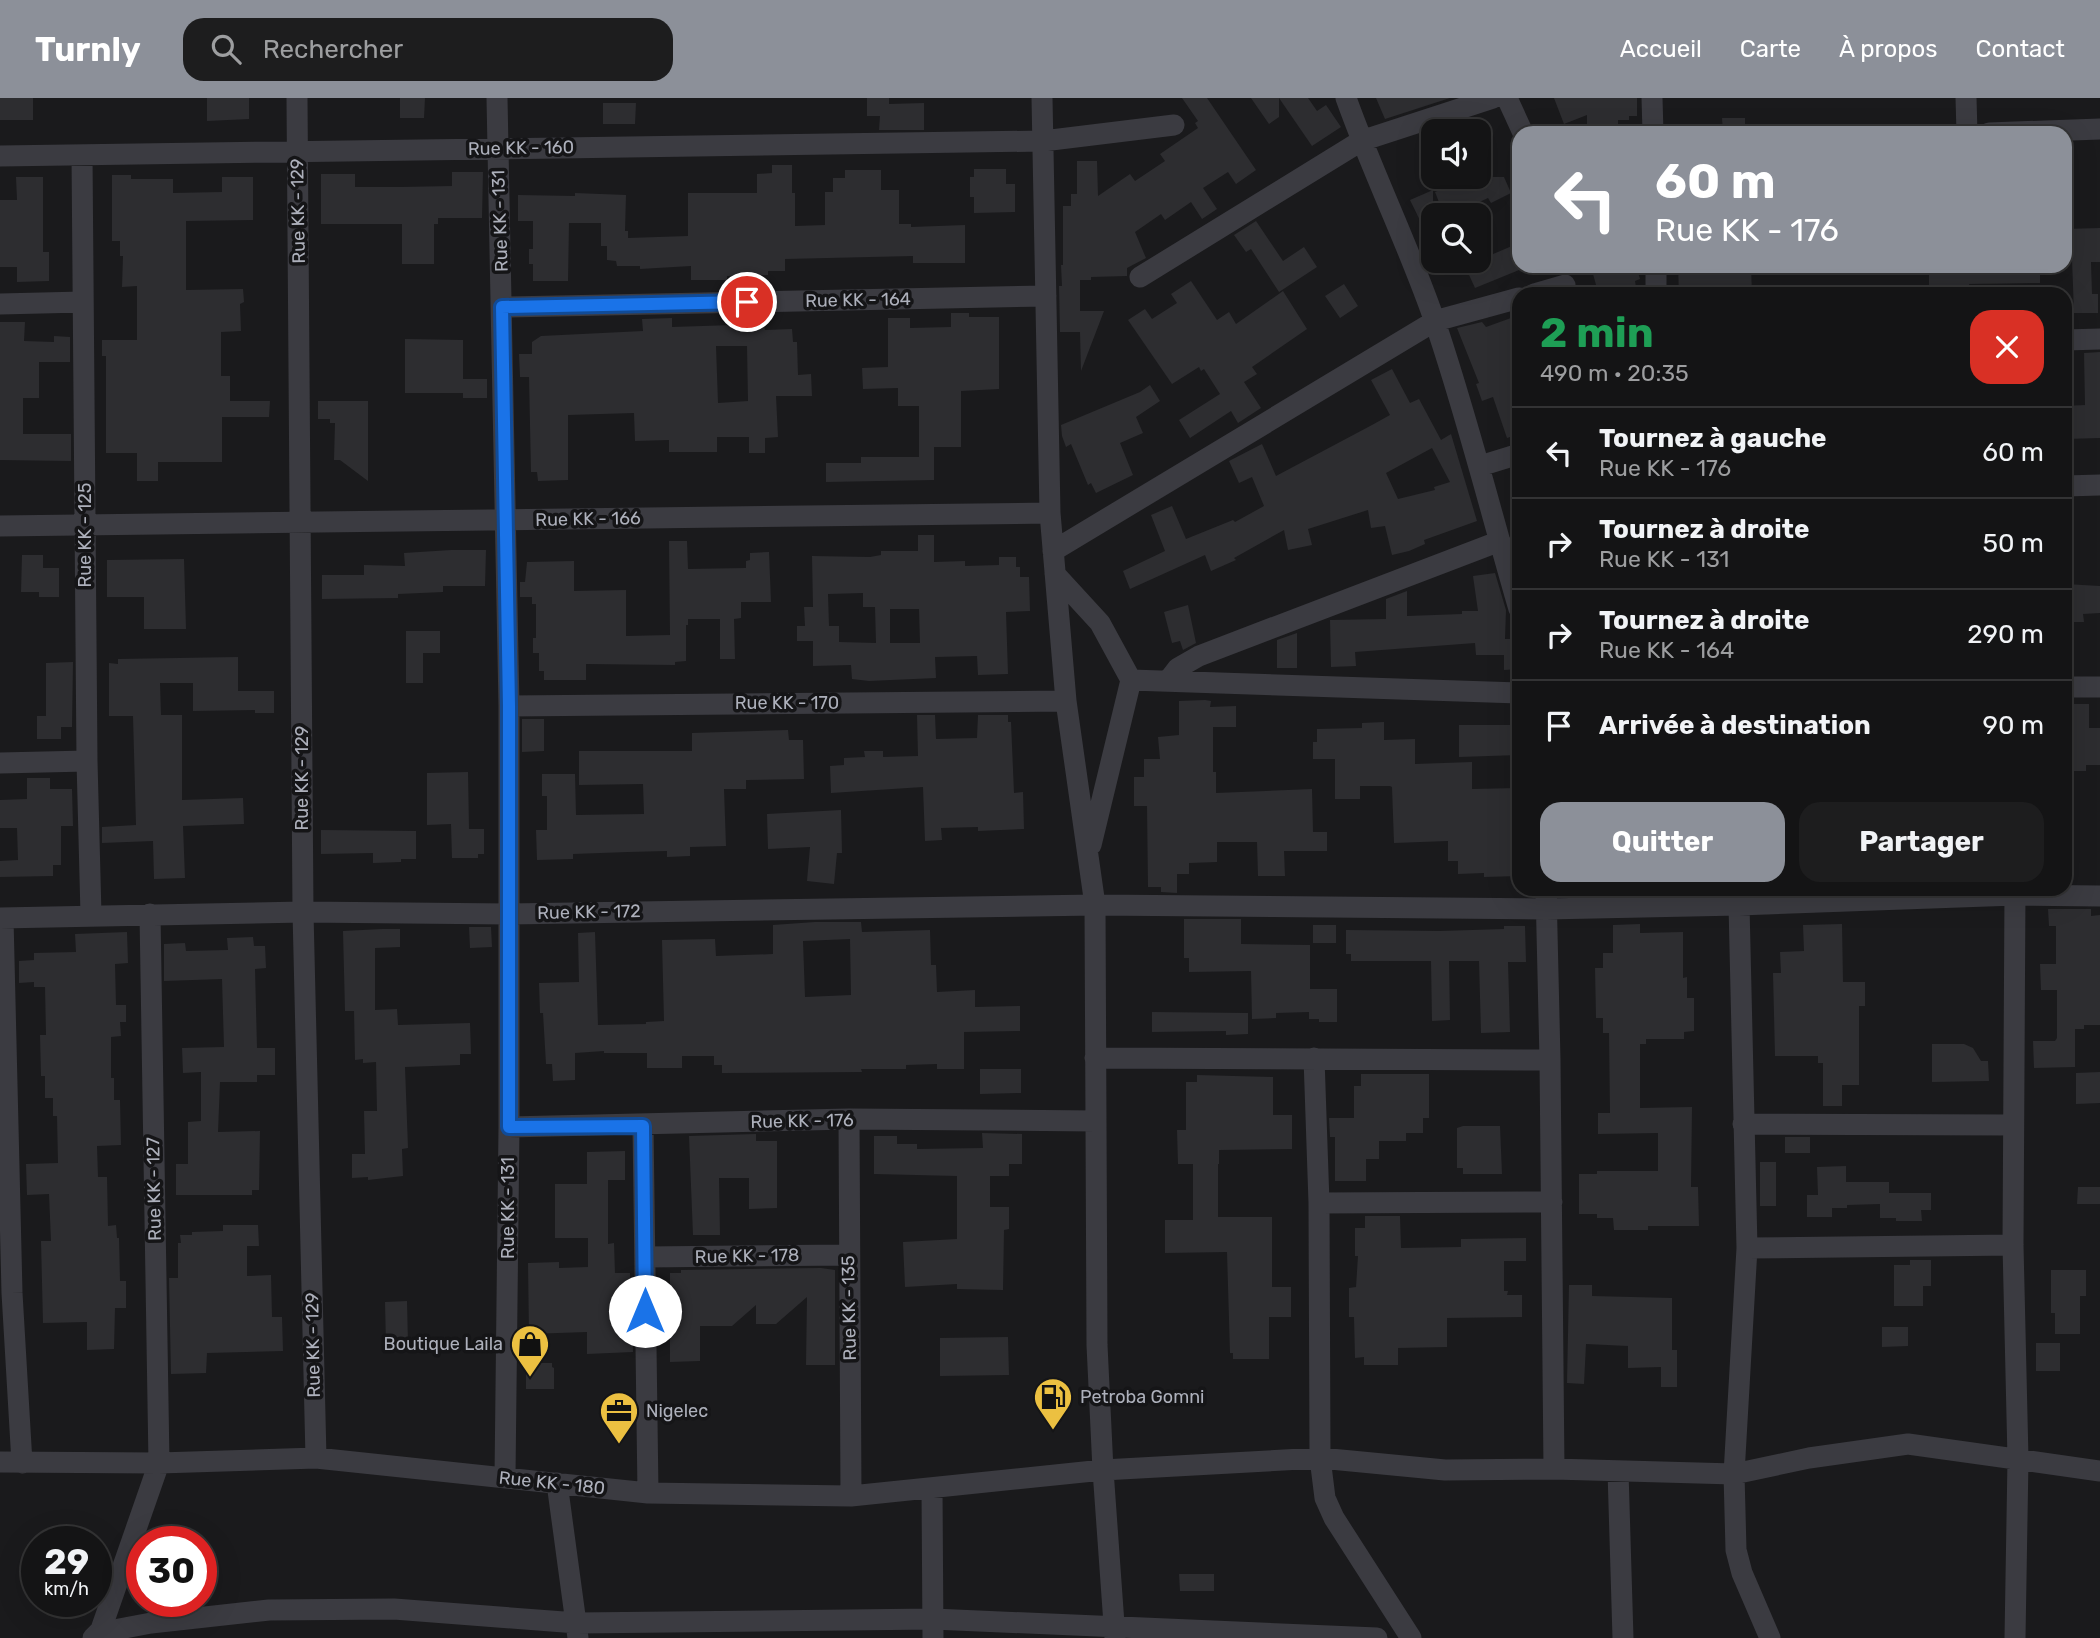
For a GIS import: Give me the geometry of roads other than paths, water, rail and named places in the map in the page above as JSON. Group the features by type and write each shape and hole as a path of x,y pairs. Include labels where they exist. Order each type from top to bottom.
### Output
{"street":[{"name":"Rue KK - 129","path":"297,98 303,912 316,1458"},
{"name":"Rue KK - 131","path":"498,98 509,706 509,1127 505,1477"},
{"path":"1042,98 1050,513 1066,701 1095,905 1097,1345 1115,1632"},
{"path":"1346,98 1435,321 1480,466 1512,583"},
{"path":"1140,277 1362,141 1493,98"},
{"path":"1507,98 1520,126"},
{"path":"1652,98 1653,126"},
{"path":"1966,98 1967,126"},
{"name":"Rue KK - 160","path":"0,156 1043,141 1174,125"},
{"path":"2072,130 2100,129"},
{"name":"Rue KK - 125","path":"82,155 87,761 91,915"},
{"name":"Rue KK - 164","path":"502,307 1045,296"},
{"path":"1053,551 1435,321 1512,300"},
{"path":"0,304 83,302"},
{"path":"2072,340 2100,339"},
{"path":"1480,466 1512,456"},
{"path":"2072,486 2100,485"},
{"name":"Rue KK - 166","path":"0,526 1050,513"},
{"path":"1168,681 1178,668 1199,656 1500,541"},
{"path":"1055,575 1100,623 1131,680 1088,858"},
{"path":"1131,680 1512,693"},
{"path":"2072,687 2100,687"},
{"name":"Rue KK - 170","path":"509,706 1066,701"},
{"path":"0,764 87,761"},
{"name":"Rue KK - 172","path":"2072,895 2100,896"},
{"name":"Rue KK - 172","path":"1,918 303,912 509,914 1546,899 1739,905 1930,896"},
{"path":"2015,896 2013,1245 2018,1459 2015,1638"},
{"path":"1546,899 1554,1469"},
{"path":"1739,905 1747,1248 1734,1474 1736,1550 1742,1573 1770,1638"},
{"name":"Rue KK - 127","path":"150,914 159,1463"},
{"path":"1,918 12,1293 22,1463"},
{"path":"1095,1058 1550,1059"},
{"path":"1314,1058 1319,1203 1320,1458 1325,1498 1334,1518 1411,1638"},
{"name":"Rue KK - 176","path":"509,1127 643,1126 849,1119 1096,1121"},
{"name":"Rue KK - 135","path":"849,1119 851,1496"},
{"path":"1743,1124 2014,1125"},
{"path":"643,1126 648,1493"},
{"path":"1319,1203 1552,1202"},
{"path":"1747,1248 2013,1245"},
{"name":"Rue KK - 178","path":"646,1257 848,1255"},
{"name":"Rue KK - 180","path":"0,1462 159,1463 316,1458 648,1493 851,1496 1103,1471 1320,1458 1446,1470 1554,1469 1734,1474 1809,1458 1908,1444 2100,1471"},
{"path":"96,1636 159,1463"},
{"path":"1618,1471 1623,1638"},
{"path":"556,1483 577,1631"},
{"path":"932,1489 933,1629"},
{"path":"96,1636 151,1623 269,1610 394,1609 577,1631 933,1629 1377,1638"}],"place":[{"name":"Boutique Laila","path":"530,1378"},
{"name":"Petroba Gomni","path":"1053,1431"},
{"name":"Nigelec","path":"619,1445"}]}
